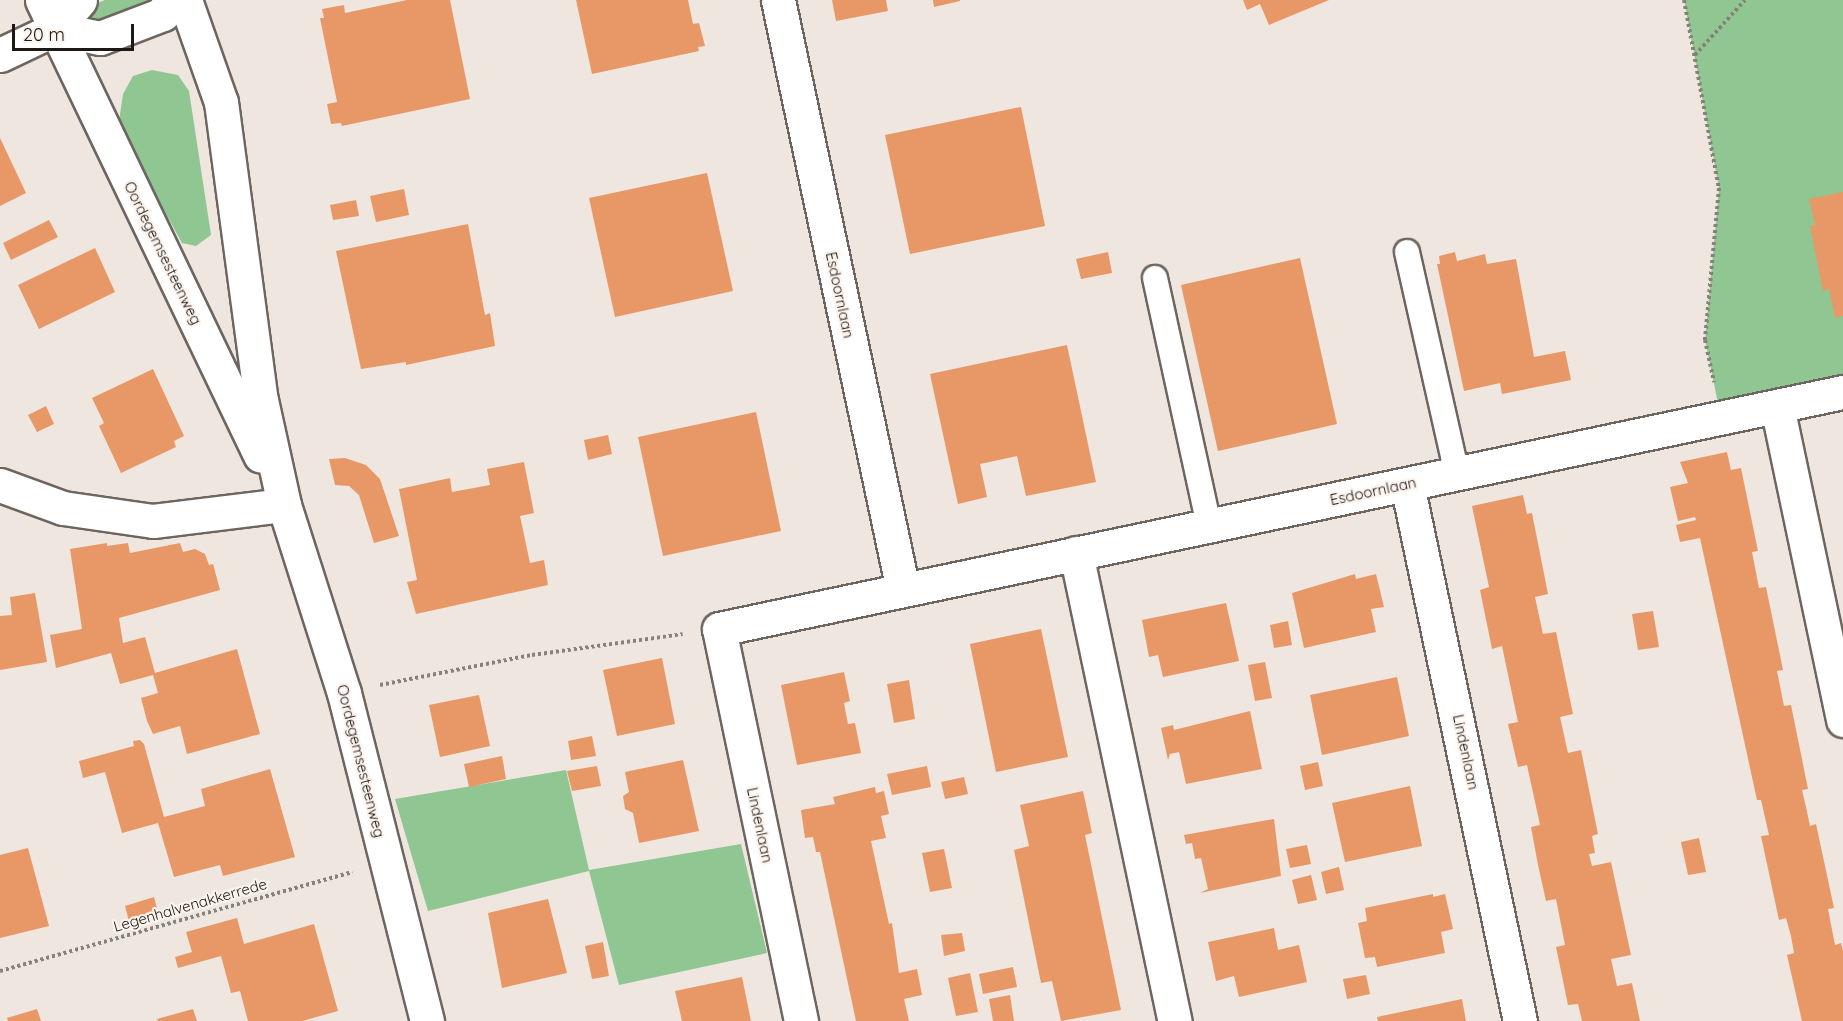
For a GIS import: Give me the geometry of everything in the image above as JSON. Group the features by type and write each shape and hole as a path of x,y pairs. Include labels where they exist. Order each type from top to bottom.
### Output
{"street":[{"path":"0,55 48,14 80,0"},
{"path":"48,14 100,38 163,14 170,0"},
{"name":"Oordegemsesteenweg","path":"185,0 221,102 261,400 284,505 344,693 427,1021"},
{"name":"Esdoornlaan","path":"777,0 903,590"},
{"name":"Oordegemsesteenweg","path":"48,14 284,505"},
{"name":"Esdoornlaan","path":"719,628 1843,392"},
{"path":"1777,406 1843,720"},
{"path":"0,484 63,508 153,521 284,505"},
{"name":"Lindenlaan","path":"1407,484 1521,1021"},
{"path":"1076,554 1175,1021"},
{"name":"Lindenlaan","path":"719,628 801,1021"}],"lane":[{"path":"1407,252 1457,473"},
{"path":"1155,278 1209,526"}],"path":[{"path":"1684,0 1719,188 1705,340 1721,418"},
{"path":"1695,56 1745,0"},
{"path":"344,693 532,655 719,628"},
{"name":"Legenhalvenakkerrede","path":"0,971 356,870 387,866"}],"green space":[{"path":"105,0 147,0 147,7 93,25 89,17 92,5"},
{"path":"1684,0 1843,0 1843,392 1721,418 1705,340 1719,188"},
{"path":"152,70 178,75 189,91 211,235 196,246 182,243 121,133 119,121 123,94 133,76"},
{"path":"566,770 589,870 741,844 767,953 619,985 589,871 428,911 395,799"}],"building":[{"path":"407,0 450,0 470,99 342,126 341,123 331,124 327,104 337,102 320,18 324,18 322,9 344,5 345,13"},
{"path":"576,0 688,0 693,24 699,23 705,46 698,47 699,51 592,74"},
{"path":"832,0 886,0 888,11 836,21"},
{"path":"933,0 960,0 960,1 934,7"},
{"path":"1243,0 1329,0 1269,25 1260,4 1247,10"},
{"path":"1021,107 1045,226 910,254 885,135"},
{"path":"0,138 26,193 0,206"},
{"path":"707,173 733,291 615,317 589,198"},
{"path":"404,189 409,215 376,222 370,196"},
{"path":"1843,192 1843,316 1835,318 1829,289 1823,291 1810,226 1815,225 1809,199"},
{"path":"356,200 359,216 333,220 330,205"},
{"path":"49,220 58,237 11,260 3,243"},
{"path":"468,224 485,315 490,313 495,346 406,365 406,362 361,369 336,251"},
{"path":"95,248 115,292 39,329 18,285"},
{"path":"1108,252 1112,273 1081,279 1076,259"},
{"path":"1455,252 1457,261 1485,254 1487,264 1516,259 1534,357 1565,351 1571,380 1502,394 1500,383 1464,391 1437,264 1440,264 1439,256"},
{"path":"1300,258 1337,424 1218,451 1181,285"},
{"path":"1067,345 1096,482 1026,496 1017,456 980,464 987,497 958,504 930,374"},
{"path":"153,369 184,436 174,441 176,447 121,473 99,426 104,423 92,398"},
{"path":"46,406 54,424 37,432 28,415"},
{"path":"756,412 781,531 663,556 638,437"},
{"path":"608,435 612,454 588,460 584,440"},
{"path":"1727,452 1731,470 1741,468 1758,551 1752,552 1759,588 1766,587 1783,670 1777,671 1784,706 1791,705 1808,789 1802,790 1810,826 1816,824 1834,908 1828,909 1835,945 1841,943 1843,951 1843,1021 1802,1021 1787,955 1794,953 1791,936 1786,918 1779,920 1761,836 1769,835 1761,800 1757,800 1700,538 1680,542 1676,525 1696,520 1695,517 1678,521 1670,487 1688,483 1680,462"},
{"path":"345,458 366,465 380,479 399,536 374,543 359,495 349,486 335,485 329,459"},
{"path":"524,462 534,513 520,516 530,563 544,560 548,585 416,614 407,582 417,580 399,489 450,478 452,492 490,485 487,469"},
{"path":"1523,495 1527,514 1532,513 1548,594 1535,597 1543,634 1556,632 1573,714 1560,717 1568,753 1581,750 1598,834 1592,836 1595,853 1589,854 1592,866 1611,862 1631,955 1611,959 1617,986 1632,983 1640,1021 1582,1021 1578,1004 1568,1005 1556,947 1565,945 1556,899 1546,901 1538,865 1531,827 1540,825 1527,765 1518,767 1508,724 1518,722 1502,646 1492,649 1480,590 1489,587 1472,506"},
{"path":"107,543 107,546 128,543 130,553 180,543 183,552 195,549 205,554 209,565 213,564 220,590 119,618 123,643 145,637 155,673 237,649 260,734 187,754 180,726 153,734 147,721 141,698 158,693 153,675 120,684 111,653 56,668 50,635 82,629 70,549"},
{"path":"1355,574 1356,579 1376,574 1384,607 1371,609 1376,632 1304,648 1292,593"},
{"path":"35,593 47,662 0,670 0,616 12,615 10,597"},
{"path":"1226,603 1239,661 1163,677 1158,655 1149,657 1142,620"},
{"path":"1653,611 1659,647 1638,650 1632,614"},
{"path":"1288,621 1292,645 1274,648 1270,625"},
{"path":"1041,629 1068,757 996,772 970,644"},
{"path":"662,658 675,724 617,736 603,670"},
{"path":"1265,662 1272,698 1255,701 1248,665"},
{"path":"844,672 850,701 844,703 848,724 855,723 861,753 797,765 781,685"},
{"path":"1397,677 1409,736 1322,755 1310,695"},
{"path":"909,680 915,719 894,723 887,684"},
{"path":"479,695 490,746 440,757 429,705"},
{"path":"1250,711 1262,769 1186,784 1179,752 1170,754 1168,760 1161,728 1173,725 1174,730"},
{"path":"592,736 596,756 571,760 568,741"},
{"path":"140,740 144,744 164,817 205,806 201,789 270,769 295,857 223,876 220,865 174,877 158,823 122,833 105,772 83,778 79,761 134,746 133,741"},
{"path":"502,756 506,779 469,787 464,764"},
{"path":"683,760 699,831 639,843 633,813 625,809 623,796 629,792 625,772"},
{"path":"1318,762 1323,786 1305,790 1300,766"},
{"path":"597,766 601,786 572,791 567,771"},
{"path":"927,766 931,787 892,795 887,774"},
{"path":"964,777 968,794 945,799 941,782"},
{"path":"1410,786 1422,846 1345,862 1332,803"},
{"path":"875,787 876,793 884,791 889,814 881,816 886,838 871,841 889,924 892,923 899,973 917,969 922,995 904,999 909,1021 856,1021 820,852 816,852 813,837 805,838 801,810 835,804 833,797"},
{"path":"1083,791 1092,833 1085,835 1121,1010 1061,1021 1052,981 1041,983 1014,850 1029,846 1020,805"},
{"path":"1274,819 1281,876 1200,893 1208,889 1201,858 1195,859 1192,843 1186,844 1184,835"},
{"path":"1699,838 1706,872 1688,875 1681,842"},
{"path":"1307,845 1311,864 1290,868 1286,849"},
{"path":"28,848 49,926 0,938 0,855"},
{"path":"944,849 952,888 930,892 922,853"},
{"path":"1339,867 1344,890 1326,894 1321,872"},
{"path":"1311,875 1317,900 1298,904 1292,880"},
{"path":"1433,894 1433,897 1445,894 1453,929 1441,932 1445,953 1377,967 1375,957 1365,958 1358,923 1367,921 1365,908"},
{"path":"154,897 159,916 130,925 125,906"},
{"path":"548,899 567,973 502,988 488,913"},
{"path":"237,918 244,944 314,924 338,1011 302,1021 248,1021 240,991 231,993 221,956 178,968 175,957 192,952 186,932"},
{"path":"1274,928 1278,950 1299,945 1307,982 1239,997 1234,976 1216,981 1208,942"},
{"path":"962,933 965,951 944,956 941,935"},
{"path":"603,942 609,976 592,979 585,946"},
{"path":"1013,967 1017,987 983,994 979,974"},
{"path":"970,973 978,1012 956,1016 948,978"},
{"path":"1366,975 1370,994 1347,999 1343,979"},
{"path":"742,977 751,1021 682,1021 675,991"},
{"path":"1010,995 1014,1021 993,1021 989,999"},
{"path":"1462,999 1466,1021 1378,1021 1377,1017"},
{"path":"37,1009 41,1021 8,1021 7,1018"},
{"path":"193,1009 197,1021 158,1021 157,1019"}]}
